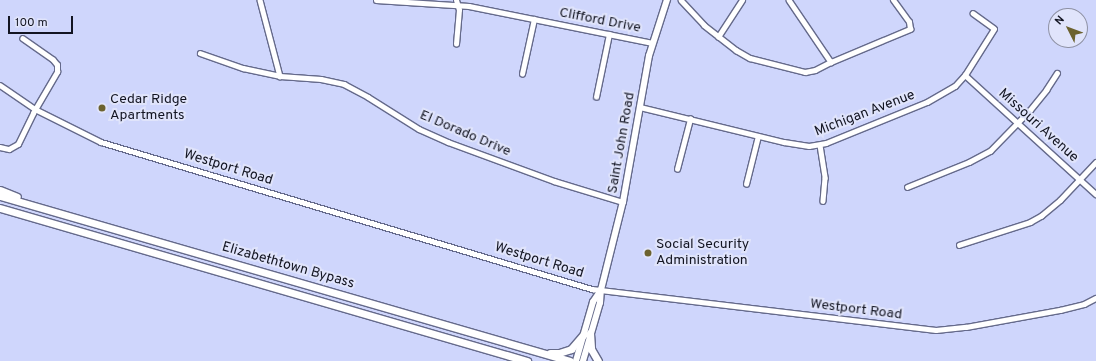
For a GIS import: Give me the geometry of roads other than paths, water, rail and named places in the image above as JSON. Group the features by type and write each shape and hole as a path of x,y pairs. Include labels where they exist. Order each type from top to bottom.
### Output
{"highway":[{"path":"0,190 54,212"},
{"name":"Elizabethtown Bypass","path":"0,196 570,361"},
{"name":"Elizabethtown Bypass","path":"0,208 527,361"},
{"path":"0,212 72,229"},
{"path":"539,352 553,353 565,351 576,345 587,334 591,348 598,361"}],"street":[{"path":"260,0 280,76"},
{"name":"Clifford Drive","path":"376,0 457,2 652,43"},
{"name":"Saint John Road","path":"583,361 593,302 601,290 623,202 652,43 666,0"},
{"path":"680,0 718,38 750,58 795,71 810,72 910,29 909,22 893,0"},
{"path":"718,38 742,0"},
{"path":"789,0 831,62"},
{"path":"456,44 459,10 457,2"},
{"name":"Michigan Avenue","path":"640,107 758,136 802,145 820,145 870,126 938,97 955,86 965,75 994,29 973,14"},
{"path":"522,74 534,19"},
{"path":"596,96 609,34"},
{"path":"0,147 10,149 18,144 35,109 56,75 57,65 50,57 23,39"},
{"name":"El Dorado Drive","path":"200,53 243,68 280,76 321,79 344,84 368,97 419,129 448,142 554,181 623,202"},
{"path":"907,187 985,154 999,144 1042,96 1057,73"},
{"name":"Missouri Avenue","path":"965,75 1096,194"},
{"name":"Westport Road","path":"0,85 35,109 88,137 112,146 601,290 936,330 966,327 1060,310 1084,304 1096,298"},
{"path":"677,169 690,119"},
{"path":"746,184 758,136"},
{"path":"820,145 825,178 823,201"},
{"path":"959,246 1030,222 1041,216 1060,200 1096,162"},
{"name":"Saint John Road","path":"576,361 587,334"}],"place":[{"name":"Cedar Ridge Apartments","path":"102,108"},
{"name":"Social Security Administration","path":"648,253"}]}
